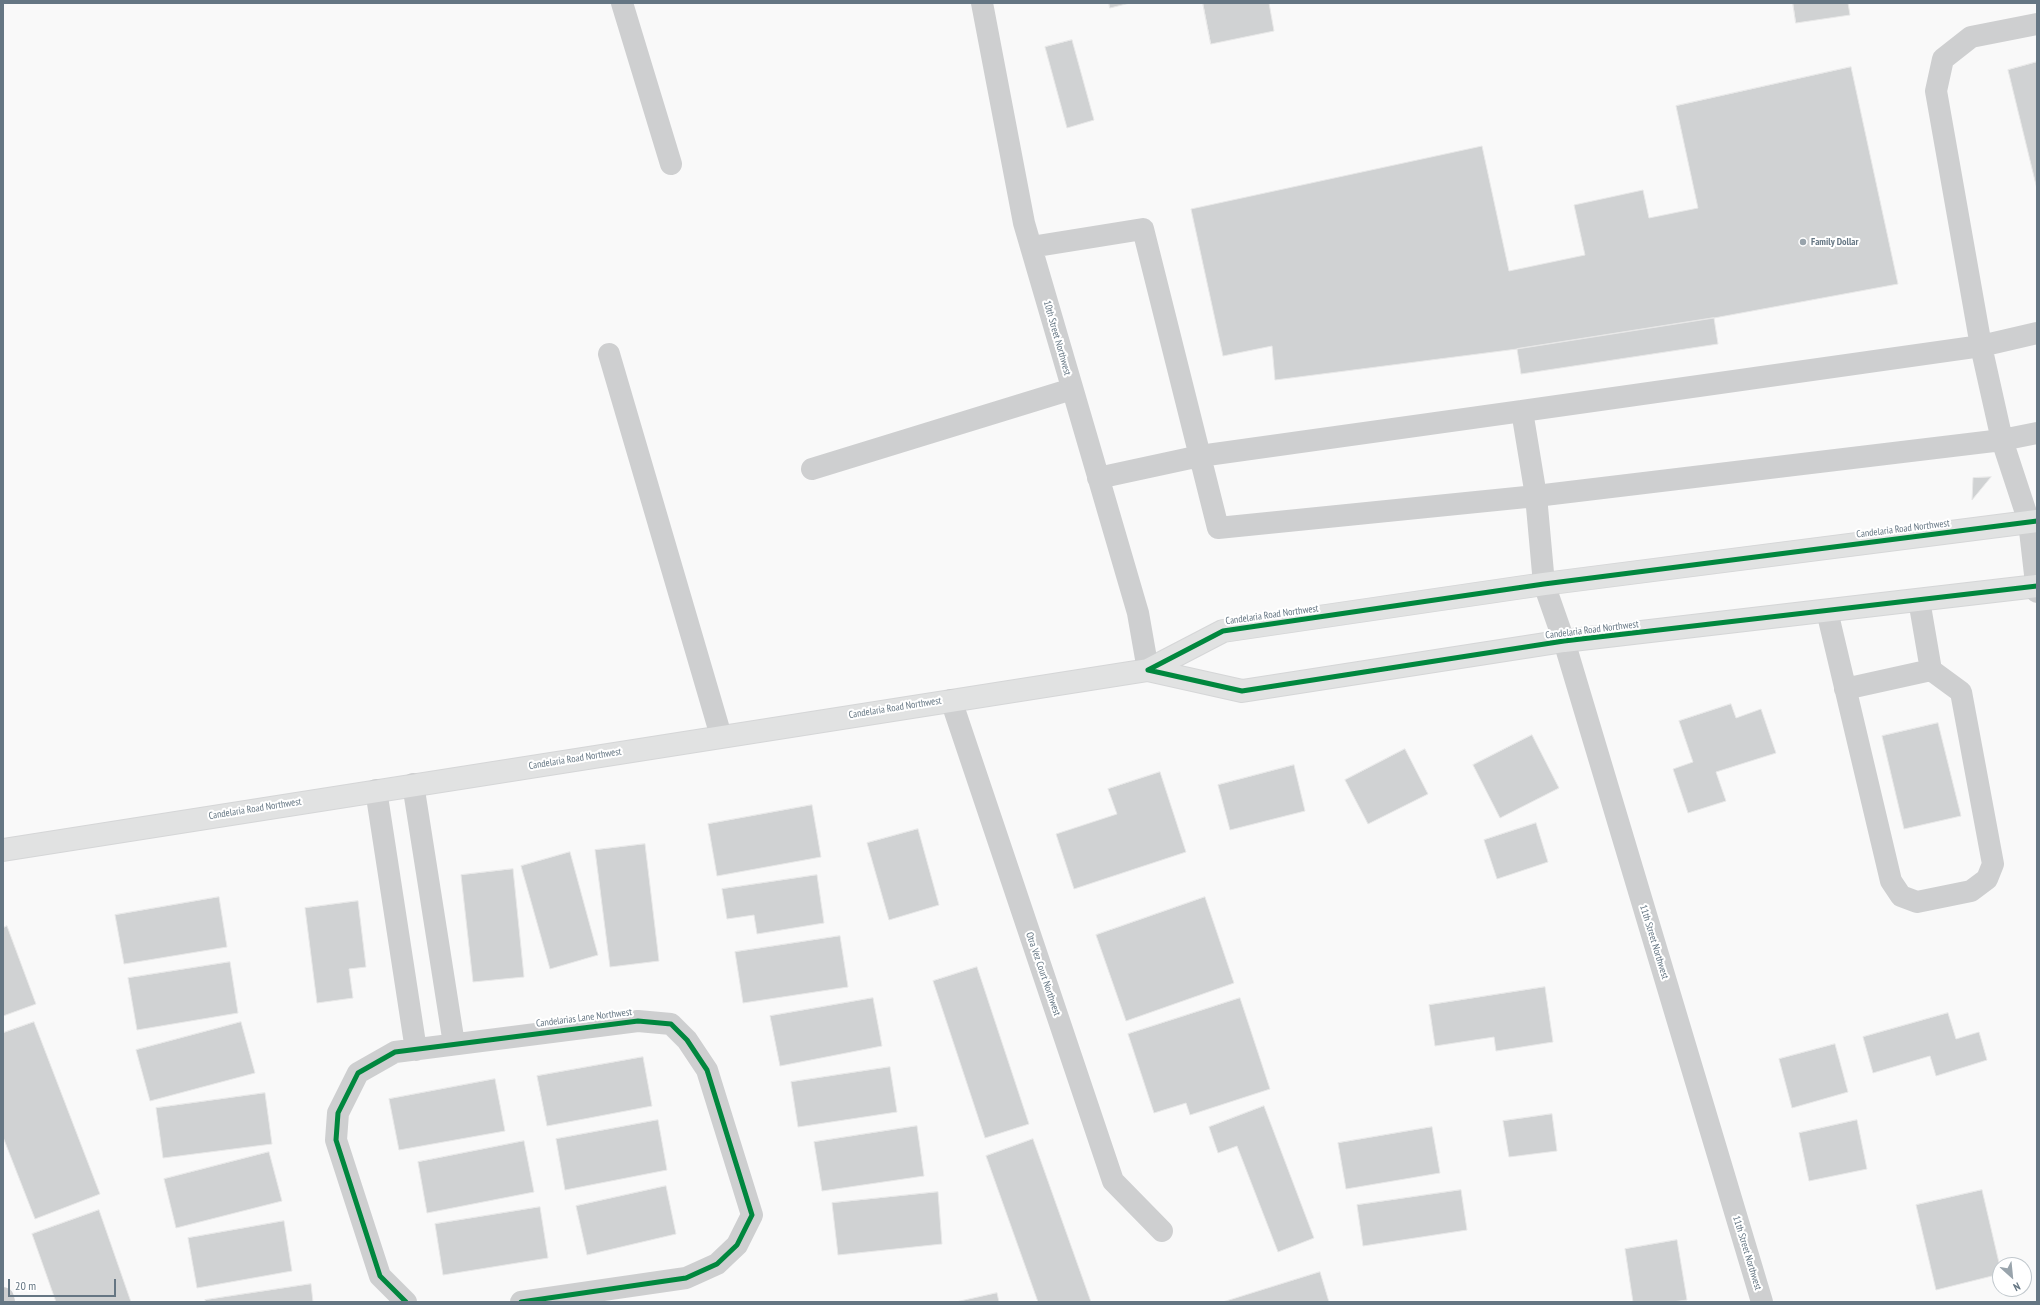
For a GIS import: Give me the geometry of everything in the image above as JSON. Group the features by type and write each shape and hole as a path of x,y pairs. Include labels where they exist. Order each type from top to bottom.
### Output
{"main road":[{"name":"Candelaria Road Northwest","path":"3,850 413,784 1148,670 1223,631 1544,584 2033,522"},
{"name":"Candelaria Road Northwest","path":"1148,670 1242,691 1564,642 1919,600 2037,588"}],"street":[{"path":"622,3 671,164"},
{"name":"10th Street Northwest","path":"982,3 1024,223 1138,613 1148,670"},
{"path":"2037,24 1971,37 1943,59 1936,90 1980,346 2002,440 2033,522 2037,588"},
{"path":"1031,247 1143,229 1218,528 1536,496 2002,440 2037,433"},
{"path":"1098,478 1200,456 1980,346 2037,333"},
{"path":"609,354 721,736"},
{"path":"812,469 1072,389"},
{"name":"11th Street Northwest","path":"1522,411 1536,496 1544,584 1564,642 1762,1302"},
{"path":"1827,611 1891,881 1901,896 1917,902 1971,891 1987,879 1993,864 1961,692 1931,670 1919,600"},
{"path":"1845,689 1931,670"},
{"name":"Otra Vez Court Northwest","path":"951,700 1113,1181 1162,1231"},
{"path":"413,784 454,1044"},
{"path":"376,790 416,1050"},
{"name":"Candelarias Lane Northwest","path":"406,1302 380,1276 336,1140 338,1112 358,1073 395,1052 638,1021 671,1024 687,1040 707,1070 752,1215 737,1245 717,1264 686,1278 521,1302"},
{"path":"3,1298 4,1302"}],"building":[{"path":"1109,3 1130,3 1110,8"},
{"path":"1203,3 1269,3 1274,31 1211,44"},
{"path":"1793,3 1848,3 1850,15 1796,23"},
{"path":"1072,40 1094,120 1067,128 1045,47"},
{"path":"2037,62 2037,189 2008,70"},
{"path":"1851,67 1898,284 1714,318 1517,349 1275,380 1272,346 1223,356 1191,209 1482,146 1509,271 1585,255 1574,205 1643,190 1649,218 1698,208 1676,106"},
{"path":"1714,318 1718,344 1521,374 1517,349"},
{"path":"1991,477 1972,500 1973,478"},
{"path":"1731,704 1736,718 1761,709 1776,753 1716,772 1726,801 1688,813 1673,769 1693,762 1679,721"},
{"path":"1938,723 1961,816 1904,829 1882,736"},
{"path":"1532,735 1559,788 1500,818 1473,765"},
{"path":"1405,749 1428,794 1368,824 1345,780"},
{"path":"1294,765 1305,811 1230,830 1218,785"},
{"path":"1160,772 1186,852 1074,889 1056,834 1117,814 1108,789"},
{"path":"812,805 821,857 717,876 708,824"},
{"path":"1536,823 1548,862 1497,879 1484,840"},
{"path":"918,829 939,905 889,920 867,843"},
{"path":"645,844 659,961 610,967 595,850"},
{"path":"570,852 598,955 550,969 521,866"},
{"path":"513,869 524,977 473,982 461,875"},
{"path":"817,875 824,923 757,934 754,915 727,919 722,889"},
{"path":"219,897 227,947 124,964 115,915"},
{"path":"1205,897 1234,983 1126,1021 1096,935"},
{"path":"358,901 366,967 349,969 353,998 317,1003 305,908"},
{"path":"7,926 36,1004 3,1016 3,928"},
{"path":"840,936 848,987 743,1003 735,952"},
{"path":"230,962 238,1013 137,1030 128,978"},
{"path":"977,967 1029,1124 985,1138 933,981"},
{"path":"1545,987 1553,1042 1496,1051 1494,1037 1435,1046 1429,1005"},
{"path":"873,998 882,1046 780,1066 770,1016"},
{"path":"1240,998 1270,1089 1190,1115 1186,1103 1154,1113 1128,1034"},
{"path":"1948,1013 1956,1039 1979,1032 1987,1060 1936,1076 1930,1056 1873,1073 1863,1037"},
{"path":"34,1022 100,1194 35,1219 3,1137 3,1033"},
{"path":"241,1022 255,1073 150,1101 136,1050"},
{"path":"1835,1044 1848,1092 1792,1108 1779,1059"},
{"path":"643,1057 652,1106 547,1126 537,1076"},
{"path":"890,1067 897,1112 798,1127 791,1082"},
{"path":"495,1079 505,1131 399,1150 389,1099"},
{"path":"265,1093 272,1144 163,1158 156,1108"},
{"path":"1264,1106 1314,1238 1278,1252 1237,1146 1218,1153 1209,1127"},
{"path":"1552,1114 1557,1151 1509,1157 1503,1121"},
{"path":"658,1120 667,1170 565,1190 556,1139"},
{"path":"1857,1120 1867,1169 1809,1181 1799,1133"},
{"path":"917,1126 924,1176 822,1191 814,1142"},
{"path":"1432,1127 1440,1173 1346,1189 1338,1143"},
{"path":"1033,1139 1091,1302 1038,1302 986,1156"},
{"path":"524,1141 534,1192 427,1213 418,1162"},
{"path":"269,1152 282,1201 176,1228 164,1179"},
{"path":"666,1186 676,1234 587,1255 576,1206"},
{"path":"1461,1190 1467,1230 1363,1246 1357,1205"},
{"path":"1982,1190 1998,1257 1992,1257 1992,1276 1936,1290 1916,1205"},
{"path":"938,1192 942,1244 838,1255 832,1203"},
{"path":"540,1207 548,1258 443,1275 435,1224"},
{"path":"99,1210 131,1302 56,1302 32,1234"},
{"path":"284,1221 292,1271 197,1288 188,1238"},
{"path":"1677,1240 1687,1300 1672,1302 1633,1302 1625,1249"},
{"path":"1320,1272 1329,1302 1223,1302"},
{"path":"311,1284 313,1302 206,1302 205,1300"},
{"path":"997,1293 999,1302 956,1302"}],"cycle path":[{"path":"1148,670 1223,631 1544,584 2037,521"},
{"path":"1148,670 1242,691 1564,641 2037,586"},
{"path":"406,1302 380,1276 336,1140 338,1113 358,1073 395,1052 638,1021 671,1024 687,1040 707,1070 752,1215 737,1245 717,1264 686,1278 521,1302"}],"place":[{"name":"Family Dollar","path":"1803,242"}]}
